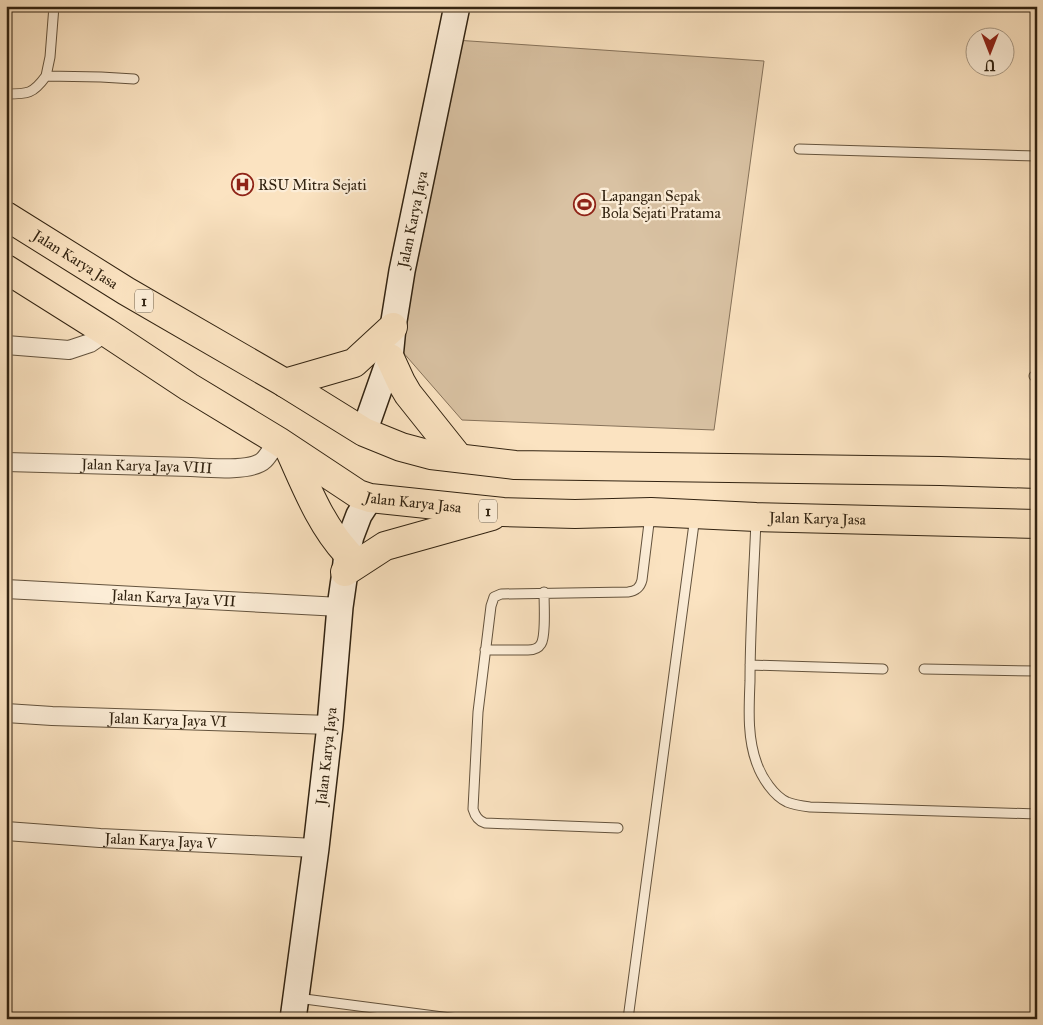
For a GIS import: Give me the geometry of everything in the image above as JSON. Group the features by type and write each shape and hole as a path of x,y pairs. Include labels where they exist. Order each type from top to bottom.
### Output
{"highway":[{"name":"Jalan Karya Jasa","path":"6,216 126,291 285,382 364,432 401,447 431,455 515,465 1037,474"},
{"name":"Jalan Karya Jasa","path":"6,269 358,494 370,498 503,512 575,514 651,512 756,517 1037,524"},
{"path":"285,382 354,363 393,327"},
{"path":"390,358 408,394 459,458"},
{"path":"283,445 346,563 385,546 503,512"}],"main road":[{"name":"Jalan Karya Jaya","path":"364,432 390,358 402,271 457,6"},
{"name":"Jalan Karya Jaya","path":"295,1008 316,848 346,563 351,536 359,515 370,498"}],"street":[{"path":"6,345 69,350 90,343 106,332"},
{"name":"Jalan Karya Jaya VIII","path":"6,462 221,469 252,466 263,462 283,445"},
{"name":"Jalan Karya Jaya VII","path":"6,589 340,608"},
{"name":"Jalan Karya Jaya VI","path":"6,713 71,717 330,725"},
{"name":"Jalan Karya Jaya V","path":"6,831 100,838 316,848"}],"lane":[{"path":"6,94 25,94 38,87 46,76 50,57 54,6"},
{"path":"46,76 134,78"},
{"path":"799,149 1037,156"},
{"path":"618,828 482,822 476,817 473,809 478,712 491,606 494,597 501,594 628,592 637,589 642,580 651,512"},
{"path":"628,1019 695,514"},
{"path":"756,517 749,723 752,749 757,766 766,782 777,795 787,802 798,806 810,807 1037,814"},
{"path":"485,650 533,650 540,645 543,641 544,631 544,592"},
{"path":"750,665 883,669"},
{"path":"924,669 1037,671"},
{"path":"295,1008 458,1019"}],"shaded area":[{"name":"Lapangan Sepak Bola Sejati Pratama","path":"455,40 764,61 714,430 462,420 401,350"}],"place":[{"name":"RSU Mitra Sejati","path":"242,185"},
{"name":"Lapangan Sepak Bola Sejati Pratama","path":"585,205"}]}
